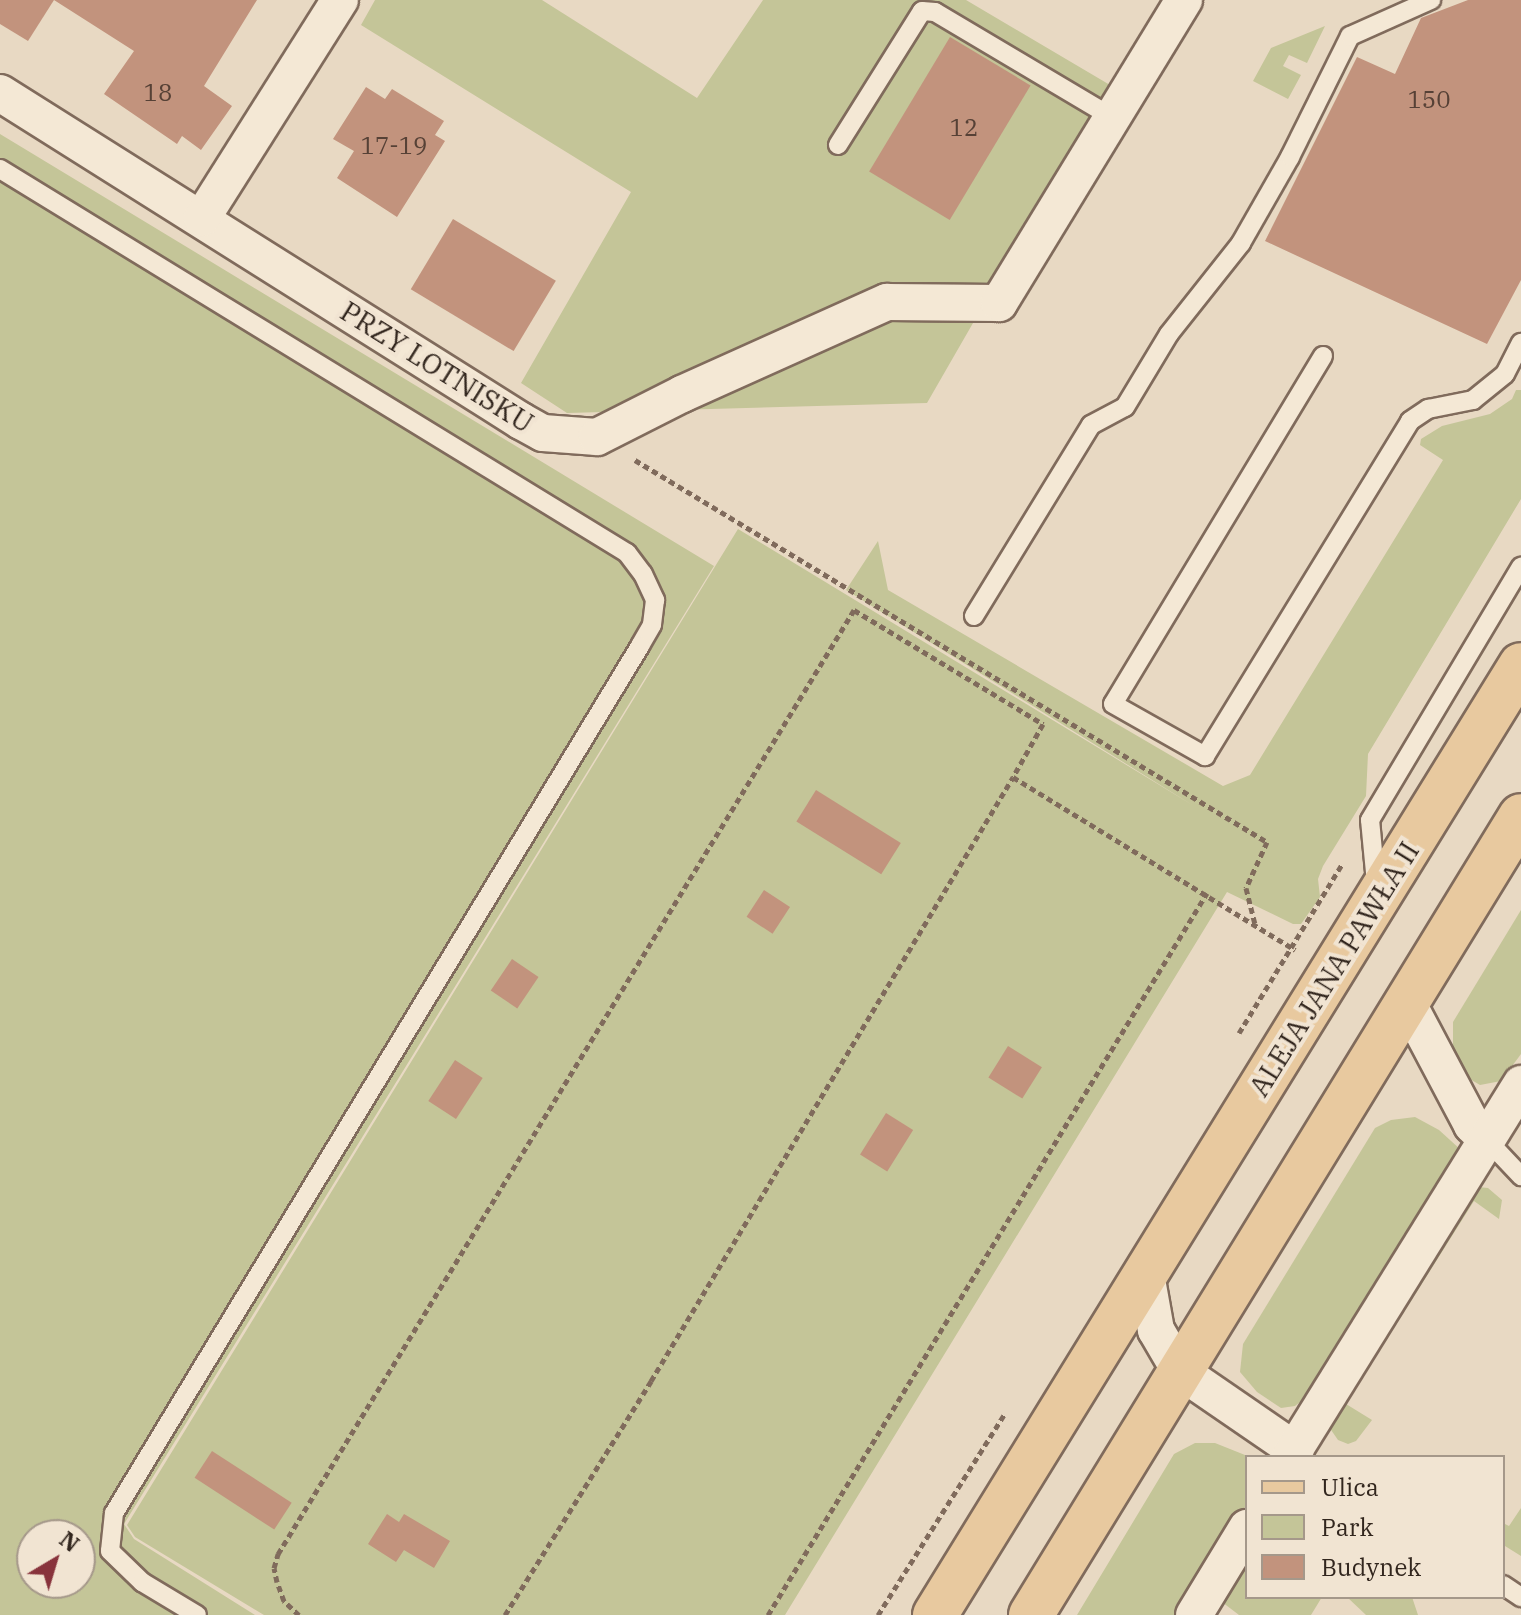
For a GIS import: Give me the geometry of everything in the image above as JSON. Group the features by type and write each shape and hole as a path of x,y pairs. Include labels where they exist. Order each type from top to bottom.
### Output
{"main road":[{"name":"ALEJA JANA PAWŁA II","path":"935,1615 1521,665"},
{"path":"1031,1615 1521,816"}],"street":[{"path":"202,218 340,0"},
{"path":"597,437 682,394 887,302 999,303 1184,0"},
{"name":"PRZY LOTNISKU","path":"0,93 521,421 543,433 597,437"},
{"path":"1407,1002 1472,1125 1487,1140"},
{"path":"1146,1274 1156,1330 1180,1371 1297,1455 1521,1084"},
{"path":"1194,1615 1245,1531"}],"lane":[{"path":"974,616 1091,425 1125,407 1169,334 1241,243 1290,157 1350,36 1431,0"},
{"path":"838,145 922,11 935,12 1112,117"},
{"path":"0,169 627,553 643,574 655,600 652,625 640,646 114,1513 110,1551 142,1582 197,1615"},
{"path":"1323,356 1113,704 1205,756 1410,421 1428,409 1473,400 1505,374 1521,343"},
{"path":"1378,899 1370,820 1521,567"},
{"path":"1487,1140 1521,1176"}],"path":[{"path":"597,437 1267,842 1246,888 1255,925"},
{"path":"299,1615 284,1601 277,1582 274,1568 278,1554 854,610 1043,724 651,1381 505,1615"},
{"path":"1013,777 1207,893 1331,974"},
{"path":"768,1615 1207,893"}],"green space":[{"path":"375,0 542,0 697,98 763,0 966,0 1110,85 927,403 567,413 521,383 631,192 361,25"},
{"path":"1325,26 1307,63 1289,55 1283,66 1301,75 1288,99 1253,81 1271,48"},
{"path":"0,134 714,566 124,1524 134,1539 255,1615 0,1615"},
{"path":"1516,390 1521,390 1521,499 1368,754 1366,796 1323,866 1318,879 1320,897 1301,924 1293,924 1227,892 785,1615 264,1615 135,1537 127,1525 738,529 1194,806 846,590 878,541 888,590 1223,786 1250,775 1443,460 1420,445 1421,439 1442,426 1490,414 1512,399"},
{"path":"1521,910 1521,1054 1501,1081 1480,1085 1463,1075 1453,1052 1453,1022"},
{"path":"1415,1117 1439,1130 1461,1150 1309,1395 1295,1406 1281,1408 1257,1392 1240,1372 1243,1344 1375,1128 1391,1120"},
{"path":"1478,1187 1488,1188 1502,1200 1499,1219 1474,1201 1346,1404 1372,1420 1356,1441 1348,1444 1338,1440 1329,1427"},
{"path":"1195,1443 1215,1443 1245,1455 1245,1507 1208,1556 1174,1615 1077,1615 1174,1454"},
{"path":"1521,1508 1521,1556 1505,1546 1505,1524 1509,1526"},
{"path":"1245,1557 1245,1599 1321,1599 1311,1615 1239,1615 1222,1602"},
{"path":"1349,1599 1413,1599 1418,1615 1366,1615"}],"building":[{"path":"0,0 54,0 28,41 0,24"},
{"path":"54,0 257,0 204,86 232,106 201,150 182,136 177,144 104,94 134,51"},
{"path":"1468,0 1521,0 1521,280 1487,344 1265,241 1357,57 1395,74 1421,18"},
{"path":"950,37 1031,85 950,220 869,172"},
{"path":"366,87 385,99 392,89 444,121 435,135 445,141 397,217 337,178 354,151 333,139"},
{"path":"453,219 556,281 514,351 411,289"},
{"path":"816,790 901,843 881,874 796,821"},
{"path":"764,890 790,907 773,934 747,917"},
{"path":"512,959 539,977 517,1008 491,991"},
{"path":"1008,1046 1042,1067 1022,1099 988,1077"},
{"path":"455,1060 483,1078 456,1119 428,1101"},
{"path":"886,1113 913,1130 887,1172 860,1155"},
{"path":"212,1451 292,1503 274,1530 195,1478"},
{"path":"387,1514 399,1522 404,1514 450,1541 434,1568 404,1550 396,1562 368,1544"}]}
